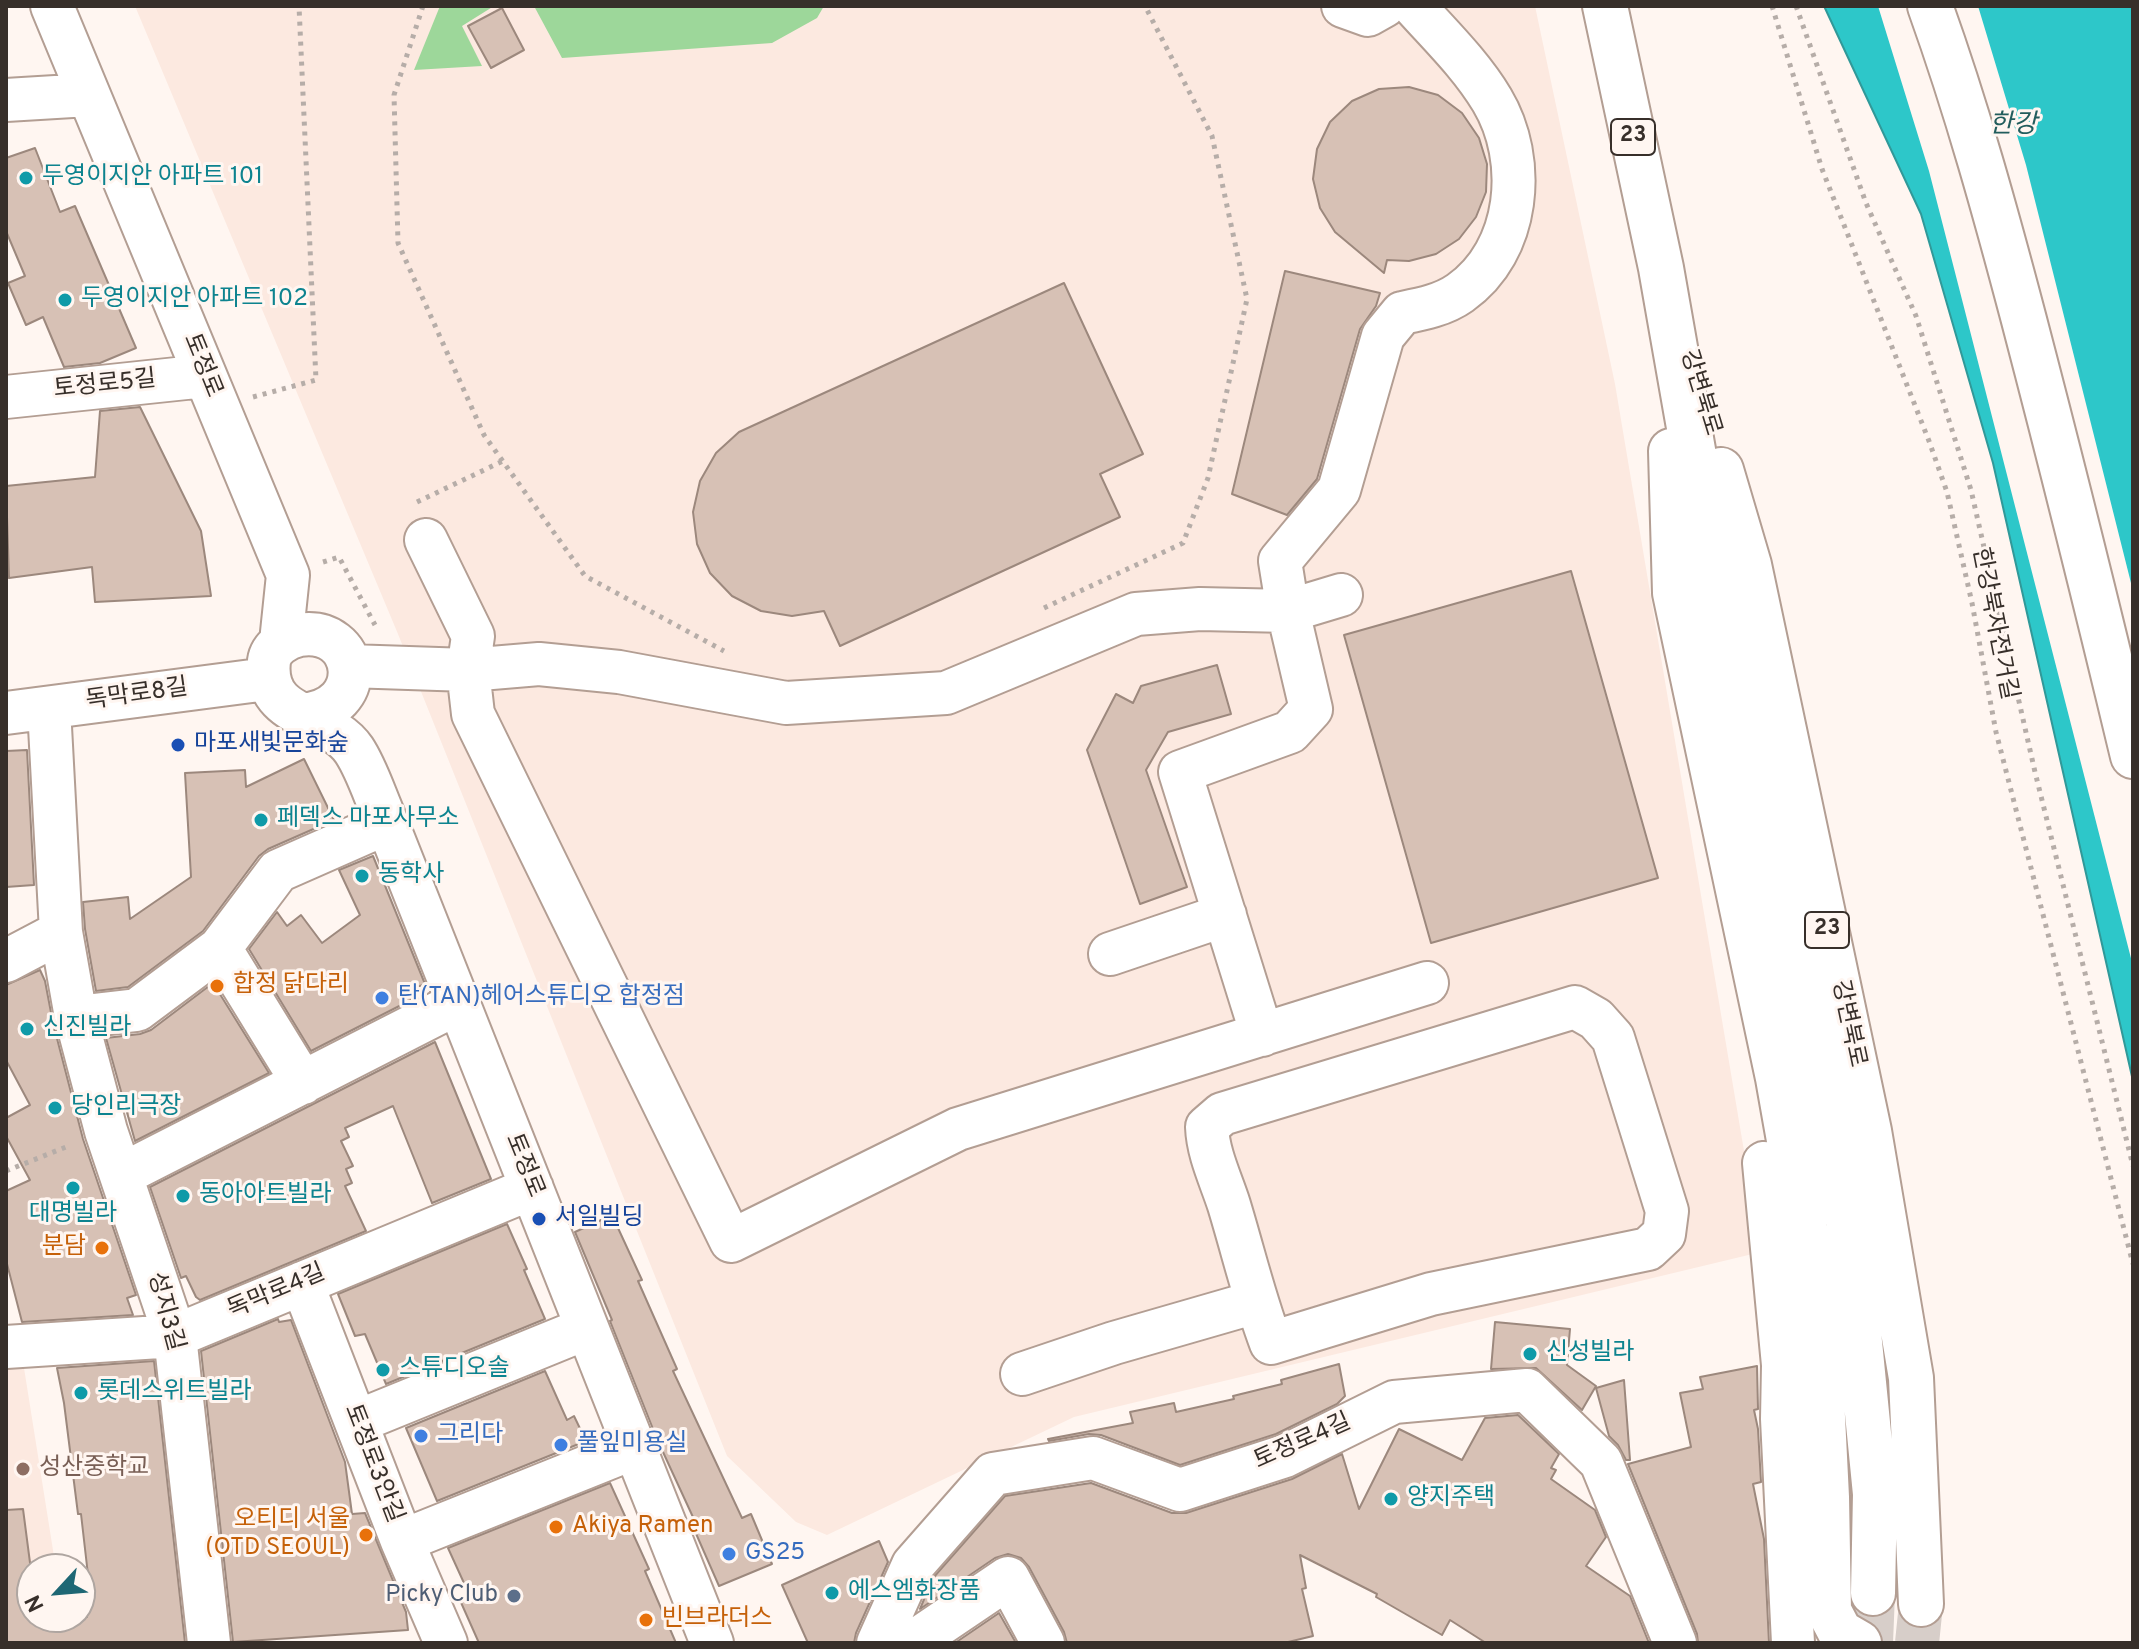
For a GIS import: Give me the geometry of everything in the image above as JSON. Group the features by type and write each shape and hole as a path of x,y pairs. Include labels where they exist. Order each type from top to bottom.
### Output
{"highway":[{"name":"강변북로","path":"1605,6 1664,287 1751,780 1848,1221 1875,1494 1873,1593"},
{"path":"1930,6 1953,69 2004,247 2068,484 2133,756"},
{"name":"강변북로","path":"1664,287 1749,565 1869,1131 1911,1378 1921,1604"},
{"path":"1664,287 1675,593 1778,1078 1804,1225 1819,1337 1829,1611 1847,1639"}],"street":[{"name":"토정로","path":"52,6 288,575 274,660"},
{"path":"1343,6 1368,15 1384,6"},
{"path":"1262,1035 1180,772 1290,732 1311,709 1288,611 1280,561 1339,490 1383,336 1402,313 1431,307 1460,293 1487,267 1503,239 1512,207 1515,171 1508,135 1493,101 1467,65 1414,6"},
{"path":"6,100 89,95"},
{"name":"토정로5길","path":"6,397 211,392"},
{"path":"419,522 473,636 468,670 473,714 731,1241 958,1129 1427,983"},
{"path":"288,575 342,665 354,749"},
{"path":"354,749 329,730 279,701 274,660 309,634 342,665 468,670 539,664 619,672 786,703 946,693 1136,614 1200,609 1288,611 1341,595"},
{"name":"독막로8길","path":"6,713 49,708 274,660"},
{"path":"301,715 319,714 336,704 342,665"},
{"name":"성지3길","path":"49,708 61,932 76,1017 106,1131 175,1336 209,1643"},
{"name":"토정로","path":"354,749 387,823 712,1643"},
{"path":"76,1017 137,1010 220,948 278,871 387,823"},
{"path":"1110,954 1225,915"},
{"path":"6,961 61,932"},
{"path":"220,948 303,1083"},
{"path":"121,1175 458,1003"},
{"path":"1575,1007 1596,1019 1613,1038 1667,1211 1664,1234 1648,1249 1431,1294 1271,1343 1256,1302 1208,1142 1207,1127 1222,1114 1575,1007"},
{"path":"1764,1163 1783,1365 1782,1419 1793,1643"},
{"name":"독막로4길","path":"8,1336 175,1336 532,1188"},
{"name":"토정로3안길","path":"302,1283 402,1541 434,1642"},
{"path":"1022,1374 1114,1343 1256,1302"},
{"path":"356,1422 587,1328"},
{"name":"토정로4길","path":"879,1643 913,1565 993,1474 1093,1458 1180,1490 1285,1456 1394,1402 1527,1390 1601,1462 1675,1643"},
{"path":"402,1541 634,1448"},
{"path":"879,1643 918,1639 1008,1578 1043,1643"}],"path":[{"path":"211,392 316,380 299,6"},
{"path":"423,6 394,95 398,243 484,435 585,576 731,655"},
{"path":"1042,609 1183,543 1208,478 1247,299 1212,136 1145,6"},
{"name":"한강북자전거길","path":"1772,6 1822,169 1947,492 1996,732 2133,1264"},
{"path":"1796,6 1866,203 1916,316 1971,490 2035,772 2133,1166"},
{"path":"419,522 503,461"},
{"path":"288,575 339,557 372,623 383,632"},
{"path":"6,1171 106,1131"}],"shaded area":[{"path":"135,6 1535,6 1615,384 1761,1252 1074,1417 827,1535 796,1522 727,1456 398,634"},
{"name":"성산중학교","path":"24,1368 53,1553 16,1553 16,1633 6,1643 6,1369"}],"green space":[{"path":"440,6 494,6 462,26 482,66 414,70"},
{"path":"534,6 824,6 817,18 772,43 562,58"}],"water":[{"name":"한강","path":"1824,6 2133,6 2133,1081 1993,463 1921,214"}],"pier":[{"path":"1878,6 1978,6 2026,165 2133,591 2133,966 1929,171"}],"building":[{"path":"502,8 524,50 491,68 468,26"},
{"path":"1409,87 1438,95 1462,113 1479,138 1487,164 1486,192 1476,217 1459,239 1436,254 1409,261 1387,260 1384,273 1335,232 1320,208 1313,179 1317,149 1330,122 1352,101 1379,89"},
{"name":"두영이지안 아파트 102","path":"35,148 60,212 75,206 136,348 100,363 64,367 43,317 26,325 8,283 25,276 6,231 6,158"},
{"path":"1285,271 1380,293 1376,306 1360,329 1317,479 1287,515 1232,494"},
{"path":"1064,283 1143,454 1100,474 1120,517 840,646 824,611 792,616 761,611 732,596 710,573 697,544 693,512 700,481 716,453 739,432"},
{"path":"140,407 201,531 211,596 95,602 92,567 9,578 6,486 95,477 100,411"},
{"path":"1571,571 1658,878 1431,943 1344,635"},
{"path":"1217,665 1231,714 1168,732 1146,770 1187,887 1140,904 1087,750 1116,694 1133,703 1141,686"},
{"path":"27,750 34,885 6,887 6,751"},
{"path":"304,759 334,820 268,849 259,856 203,931 128,987 96,991 83,902 128,897 130,919 191,877 185,773 245,770 246,787"},
{"path":"373,856 425,984 413,989 417,997 311,1051 249,949 277,912 287,926 301,915 322,943 360,915 339,870"},
{"path":"40,970 83,1139 136,1295 127,1298 133,1315 22,1322 6,1260 6,1191 30,1180 6,1136 6,1118 30,1105 6,1060 6,985"},
{"path":"213,983 269,1073 135,1141 106,1038 151,1030"},
{"path":"435,1042 491,1179 432,1203 393,1106 345,1128 349,1137 341,1141 353,1166 346,1169 352,1183 345,1186 366,1231 200,1300 196,1297 186,1276 181,1278 150,1187"},
{"path":"612,1215 677,1369 673,1371 742,1518 751,1514 772,1564 719,1586 694,1529 698,1528 657,1439 575,1232"},
{"path":"507,1224 545,1319 386,1384 365,1334 355,1336 338,1294"},
{"path":"278,1319 279,1322 291,1320 345,1462 352,1514 365,1513 406,1612 408,1630 233,1642 201,1351"},
{"name":"신성빌라","path":"1495,1322 1570,1329 1567,1365 1596,1386 1582,1410 1536,1368 1491,1369"},
{"path":"154,1361 185,1643 6,1643 6,1510 23,1509 29,1553 16,1553 16,1633 96,1633 96,1553 85,1553 57,1368"},
{"path":"1339,1364 1345,1396 1337,1404 1276,1434 1180,1465 1101,1435 1048,1439 1133,1423 1130,1412 1174,1403 1176,1412 1234,1399 1233,1396 1282,1384 1281,1380"},
{"path":"1757,1366 1758,1409 1754,1410 1761,1482 1753,1484 1764,1539 1769,1643 1698,1643 1628,1464 1691,1447 1680,1393 1703,1389 1700,1377"},
{"path":"545,1371 567,1420 574,1416 586,1441 437,1501 406,1428"},
{"path":"1624,1380 1630,1460 1626,1460 1609,1436 1596,1388"},
{"path":"1518,1415 1559,1454 1551,1468 1556,1470 1551,1479 1595,1510 1606,1537 1586,1566 1630,1596 1649,1643 1486,1643 1450,1620 1442,1635 1376,1597 1377,1594 1300,1555 1306,1588 1302,1589 1313,1636 1284,1643 1067,1643 1029,1567 1021,1558 1008,1554 995,1558 920,1609 933,1578 1005,1496 1091,1483 1172,1513 1186,1513 1292,1479 1342,1454 1359,1509 1399,1429 1462,1460 1485,1418"},
{"path":"610,1483 649,1569 645,1571 676,1643 479,1643 459,1598 469,1594 448,1548"},
{"name":"에스엠화장품","path":"879,1541 888,1562 854,1643 808,1643 782,1585"},
{"path":"999,1613 1016,1643 955,1643"}],"tunnel":[{"path":"1871,1643 1873,1593"},
{"path":"1917,1643 1921,1604"}],"place":[{"name":"두영이지안 아파트 101","path":"26,178"},
{"name":"두영이지안 아파트 102","path":"65,300"},
{"name":"마포새빛문화숲","path":"178,745"},
{"name":"페덱스 마포사무소","path":"261,820"},
{"name":"동학사","path":"362,876"},
{"name":"합정 닭다리","path":"217,986"},
{"name":"탄(TAN)헤어스튜디오 합정점","path":"382,998"},
{"name":"신진빌라","path":"27,1029"},
{"name":"당인리극장","path":"55,1108"},
{"name":"대명빌라","path":"73,1188"},
{"name":"동아아트빌라","path":"183,1196"},
{"name":"서일빌딩","path":"539,1219"},
{"name":"분담","path":"102,1248"},
{"name":"신성빌라","path":"1530,1354"},
{"name":"스튜디오솔","path":"383,1370"},
{"name":"롯데스위트빌라","path":"81,1393"},
{"name":"그리다","path":"421,1436"},
{"name":"풀잎미용실","path":"561,1445"},
{"name":"성산중학교","path":"23,1469"},
{"name":"양지주택","path":"1391,1499"},
{"name":"Akiya Ramen","path":"556,1527"},
{"name":"오티디 서울 (OTD SEOUL)","path":"366,1535"},
{"name":"GS25","path":"729,1554"},
{"name":"에스엠화장품","path":"832,1593"},
{"name":"Picky Club","path":"514,1596"},
{"name":"빈브라더스","path":"646,1620"}]}
